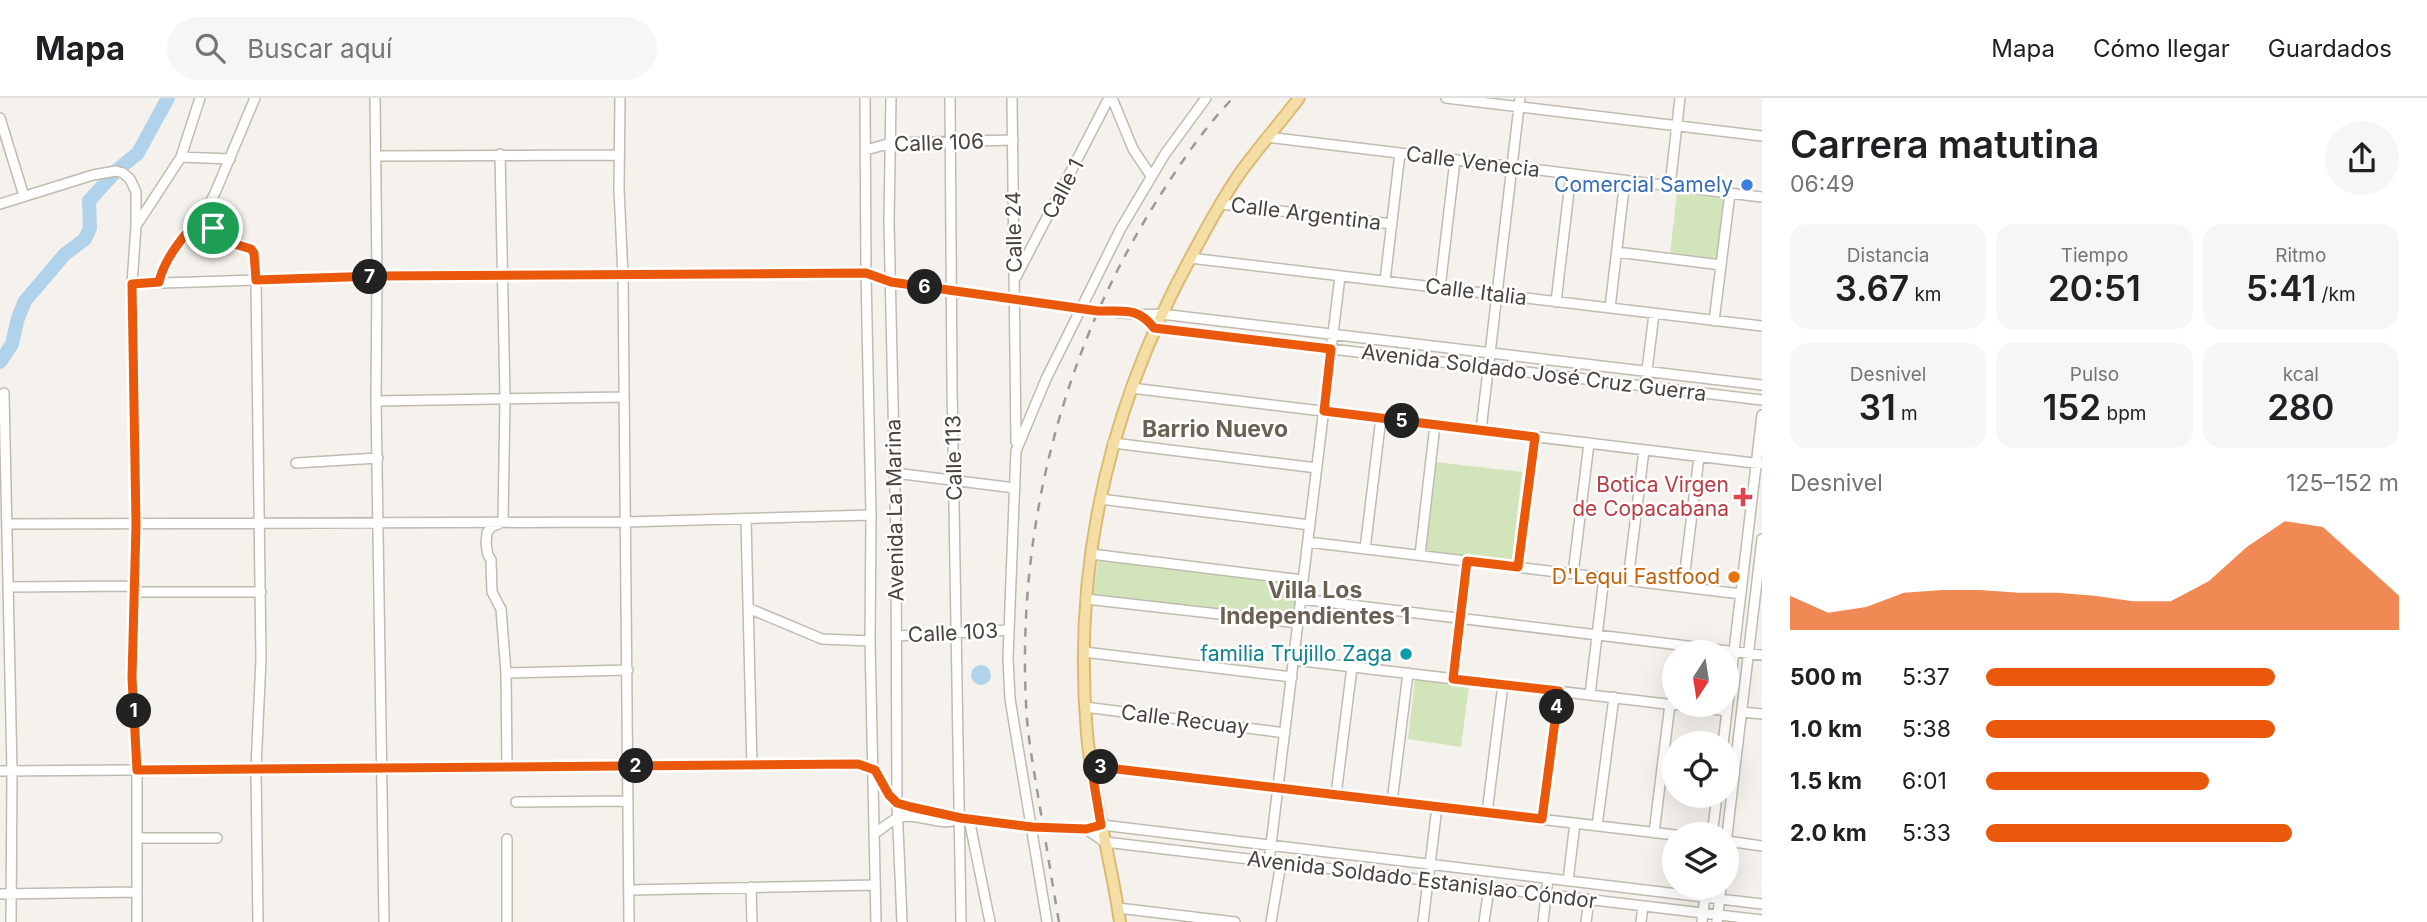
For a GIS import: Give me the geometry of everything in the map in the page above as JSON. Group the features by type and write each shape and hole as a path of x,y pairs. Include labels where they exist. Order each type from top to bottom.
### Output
{"main road":[{"path":"1120,922 1091,766 1085,706 1086,598 1100,499 1130,388 1154,328 1221,204 1267,137 1299,98"}],"street":[{"path":"136,226 181,157 200,98"},
{"path":"159,282 161,272 185,234 205,212 255,98"},
{"path":"375,98 376,401 380,523 384,922"},
{"path":"620,98 629,922"},
{"name":"Avenida La Marina","path":"865,98 871,515 870,641 875,770 876,922"},
{"name":"Avenida La Marina","path":"891,98 897,803 902,922"},
{"name":"Calle 113","path":"950,98 956,633 965,819"},
{"name":"Calle 24","path":"1012,98 1016,451 1009,630 1010,699 1047,922"},
{"path":"1111,98 1133,149 1151,176"},
{"name":"Calle 1","path":"1015,278 1111,98"},
{"path":"1016,451 1036,400 1121,228 1151,176 1206,98"},
{"path":"1446,98 1520,102 1762,136"},
{"path":"1670,186 1680,98"},
{"path":"1480,430 1520,102"},
{"path":"0,118 24,196"},
{"name":"Calle Venecia","path":"1267,137 1762,197"},
{"name":"Calle 106","path":"866,150 891,143 1013,140"},
{"path":"1385,281 1400,153"},
{"path":"500,154 505,398 503,522"},
{"path":"376,156 619,155"},
{"path":"181,157 230,159"},
{"path":"1440,288 1455,160"},
{"path":"0,204 93,175 116,171 130,179 136,192 132,284 136,525 132,678 137,770 137,922"},
{"path":"1556,302 1571,174"},
{"path":"1610,308 1625,180"},
{"path":"1714,321 1730,193"},
{"name":"Calle Argentina","path":"1221,204 1392,224"},
{"path":"205,212 219,236 228,242 251,249 254,253 261,592 256,768 258,922"},
{"path":"1617,252 1721,265"},
{"name":"Calle Italia","path":"1190,258 1762,326"},
{"name":"Avenida Soldado José Cruz Guerra","path":"132,284 377,276 866,273 891,282 1080,309 1122,311 1145,316 1161,314 1762,385"},
{"path":"1269,862 1340,276"},
{"path":"1646,386 1654,313"},
{"path":"1145,316 1154,328"},
{"name":"Avenida Soldado José Cruz Guerra","path":"1154,328 1762,400"},
{"path":"1130,388 1759,464"},
{"path":"4,393 7,524 4,566 9,587 12,771 11,922"},
{"path":"376,401 624,397"},
{"path":"1735,640 1759,464 1762,415"},
{"path":"1365,549 1381,418"},
{"path":"1420,555 1435,425"},
{"path":"1518,567 1535,437"},
{"path":"1113,443 1317,468"},
{"path":"1573,574 1589,443"},
{"path":"1628,580 1644,450"},
{"path":"1683,587 1699,457"},
{"path":"296,463 377,458"},
{"path":"895,473 1015,488"},
{"path":"1100,499 1310,525"},
{"path":"7,524 626,522 871,515"},
{"path":"746,520 752,766"},
{"path":"503,522 491,527 486,533 486,544 491,560 492,592 501,608 506,673 508,766"},
{"path":"1729,822 1748,653 1759,594 1762,539"},
{"path":"1308,542 1741,594"},
{"path":"1091,554 1303,580"},
{"path":"1453,679 1467,561"},
{"path":"1590,695 1604,578"},
{"path":"9,587 261,592"},
{"path":"1086,598 1298,623"},
{"path":"1301,599 1662,643"},
{"path":"748,608 822,639 870,641"},
{"name":"Calle 103","path":"897,636 1009,630"},
{"path":"1084,652 1292,677"},
{"path":"1740,652 1762,655"},
{"path":"1294,660 1662,703"},
{"path":"1336,795 1352,667"},
{"path":"506,673 628,670"},
{"path":"1392,802 1408,673"},
{"path":"1487,813 1503,684"},
{"path":"1542,819 1559,691"},
{"path":"1597,826 1614,697"},
{"name":"Calle Recuay","path":"1085,706 1285,733"},
{"path":"1742,712 1762,714"},
{"path":"1654,833 1670,718"},
{"path":"0,771 858,764 875,770 889,795 897,803"},
{"path":"1091,766 1662,834"},
{"path":"516,802 627,802"},
{"name":"Avenida Soldado Estanislao Cóndor","path":"897,803 965,819 1032,827 1086,829 1101,825 1568,881 1662,888"},
{"path":"1423,922 1437,807"},
{"path":"875,833 898,818 944,823 965,819"},
{"path":"961,922 965,819"},
{"path":"965,819 990,922"},
{"path":"1568,881 1575,823"},
{"name":"Avenida Soldado Estanislao Cóndor","path":"1086,829 1105,842 1643,906 1703,918 1762,920"},
{"path":"137,838 217,838"},
{"path":"507,839 507,922"},
{"path":"1739,843 1762,846"},
{"path":"1271,922 1281,863"},
{"path":"1543,922 1548,878"},
{"path":"629,890 875,885"},
{"path":"751,887 752,922"},
{"path":"1484,922 1489,888"},
{"path":"0,894 136,892"},
{"path":"1703,918 1705,899"},
{"path":"1717,919 1720,899"},
{"name":"Avenida Soldado Estanislao Cóndor","path":"1720,899 1762,904"},
{"path":"1586,922 1588,900"},
{"path":"1641,922 1643,906"},
{"path":"1118,908 1235,922"}],"green space":[{"path":"1677,193 1725,199 1717,260 1670,254"},
{"path":"1436,462 1522,472 1512,562 1423,550"},
{"path":"1098,560 1298,584 1293,619 1093,596"},
{"path":"1415,678 1469,686 1461,747 1408,739"}],"water":[{"path":"981,665 988,668 991,675 988,682 981,685 974,682 971,675 974,668"}],"waterway":[{"path":"0,362 12,344 25,301 65,254 85,239 90,228 89,201 116,171 138,153 168,98"}],"railway":[{"path":"1059,922 1031,752 1026,703 1025,636 1030,568 1040,502 1054,436 1074,372 1099,309 1129,249 1163,191 1196,143 1233,98"}],"place":[{"name":"Comercial Samely","path":"1747,185"},
{"name":"Botica Virgen de Copacabana","path":"1743,497"},
{"name":"D'Lequi Fastfood","path":"1734,577"},
{"name":"familia Trujillo Zaga","path":"1406,654"}],"district":[{"name":"Barrio Nuevo","path":"1215,429"},
{"name":"Villa Los Independientes 1","path":"1315,603"}],"route":[{"path":"205,212 213,228 228,242 251,249 254,253 256,280 377,276 866,273 891,282 1098,311 1129,312 1145,316 1154,328 1331,349 1324,411 1535,437 1518,567 1467,561 1453,679 1559,691 1542,819 1091,766 1101,825 1086,829 1032,827 961,818 897,803 889,795 875,770 858,764 137,770 132,678 136,525 132,284 159,282 161,272 185,234 205,212"}]}
